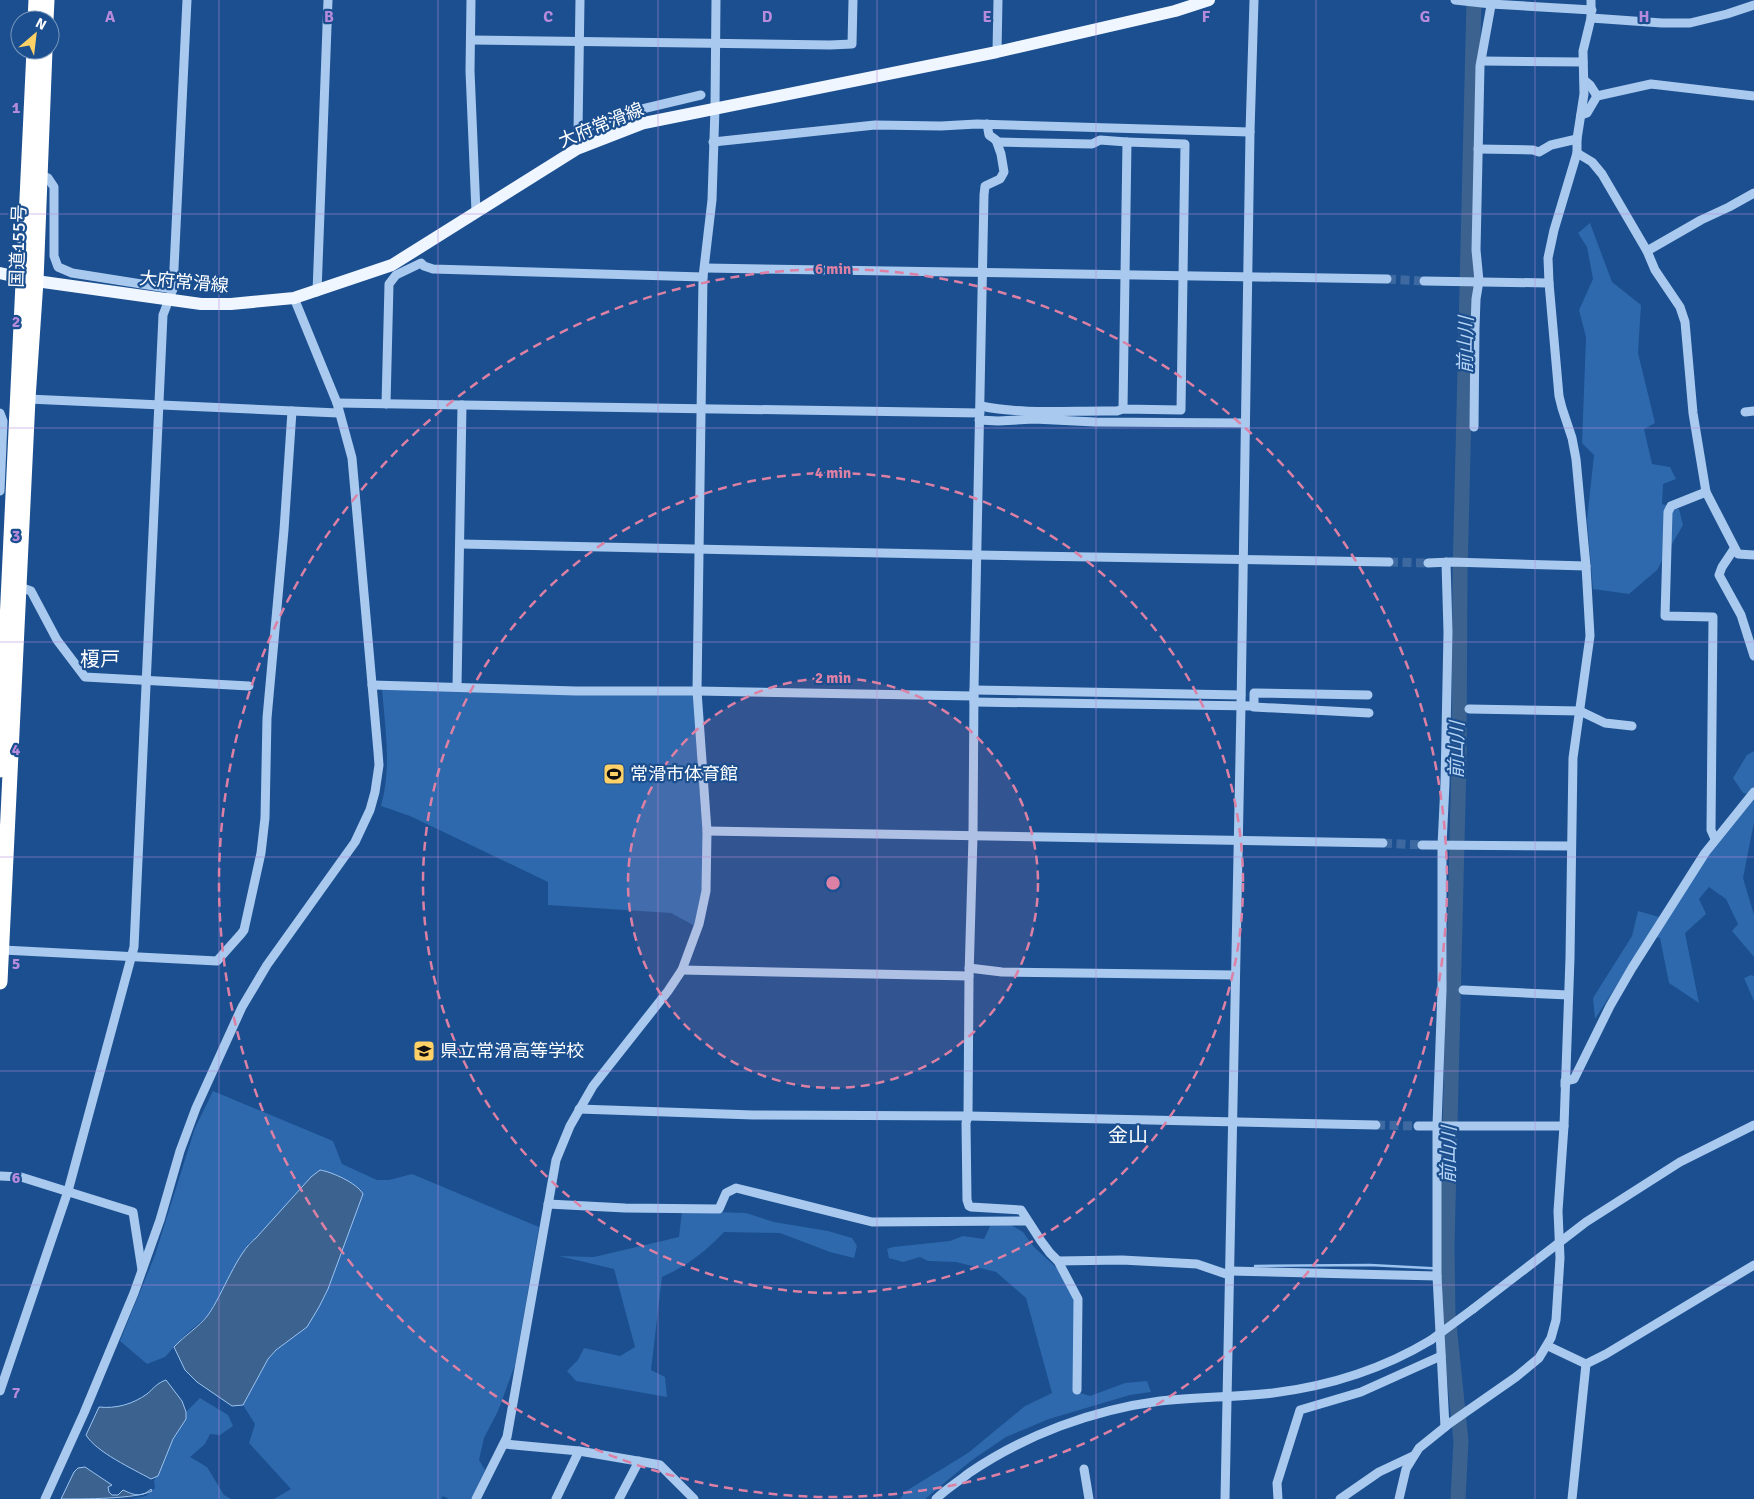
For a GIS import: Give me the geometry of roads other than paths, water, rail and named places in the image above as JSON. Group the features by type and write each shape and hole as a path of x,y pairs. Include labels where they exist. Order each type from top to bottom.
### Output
{"highway":[{"name":"国道155号","path":"0,982 28,399 34,60"},
{"name":"国道155号","path":"0,770 5,557 40,175 45,60"}],"main road":[{"name":"大府常滑線","path":"0,274 29,280 170,295 201,304 231,304 294,298 317,292 392,265 577,149 644,123 997,52 1175,11 1209,0"}],"street":[{"path":"0,1391 68,1192 134,947 163,315 170,295 187,0"},
{"path":"317,292 328,0"},
{"path":"471,0 470,71 476,212"},
{"path":"580,0 578,131 639,109 701,95"},
{"path":"476,1499 507,1437 556,1160 570,1126 593,1086 668,991 682,970 699,924 706,891 707,831 697,691 704,272 712,200 716,0"},
{"path":"471,40 852,44 853,0"},
{"path":"997,52 998,0"},
{"path":"1225,1499 1241,706 1247,277 1254,0"},
{"path":"1454,0 1669,23 1690,23 1713,18 1753,2"},
{"path":"1399,1499 1406,1469 1426,1441 1540,1358 1548,1346 1556,1320 1560,1242 1558,1211 1564,1126 1568,995 1573,758 1590,636 1586,566 1576,459 1572,438 1559,396 1548,258 1577,153 1577,139 1584,94 1584,41 1591,14 1591,0"},
{"path":"1474,427 1480,66 1490,3"},
{"path":"1482,61 1583,62"},
{"path":"1584,80 1590,85 1597,96"},
{"path":"1581,115 1587,113 1597,96 1651,84 1754,96"},
{"path":"713,142 875,125 941,126 987,124 1250,132"},
{"path":"987,124 989,135 997,142 1004,172 1000,179 985,186 974,696 968,1116 966,1123 967,1200 969,1206 1019,1209 1023,1212 1050,1253 1058,1261 1078,1299 1077,1390"},
{"path":"1478,149 1533,150 1539,152 1551,145 1577,139"},
{"path":"337,403 980,413 1117,411 1123,408 1181,410 1185,144 1100,140 1092,144 997,142"},
{"path":"1123,408 1127,142"},
{"path":"1577,153 1592,162 1602,174 1647,251 1655,270 1680,307 1685,322 1693,413 1706,492 1734,549 1738,554 1754,555"},
{"path":"40,175 48,178 54,187 54,256 58,267 72,273 170,295"},
{"path":"1647,251 1701,220 1754,193"},
{"path":"386,404 389,284 396,275 421,263 433,269 704,272 982,272 1387,279"},
{"path":"1424,280 1549,283"},
{"path":"45,1499 84,1413 142,1271 160,1220 180,1151 196,1108 242,1007 267,965 355,842 370,810 375,792 379,765 352,458 348,438 338,413 337,403 294,298"},
{"path":"28,399 338,413"},
{"path":"457,687 462,405"},
{"path":"3,950 217,961 244,930 261,853 265,818 267,718 284,530 292,411"},
{"path":"0,413 3,421 0,491"},
{"path":"980,413 998,421 1034,419 1095,422 1245,423"},
{"path":"1706,492 1671,506 1668,512 1665,616 1713,617 1711,830 1715,840"},
{"path":"461,544 1389,562"},
{"path":"1734,549 1729,554 1720,575 1741,615 1754,656"},
{"path":"1447,1425 1437,1276 1449,562"},
{"path":"1428,563 1469,562 1586,566"},
{"path":"20,587 31,591 56,640 84,676 103,679 249,686"},
{"path":"372,685 576,691 697,691 974,696 1254,706 1369,713"},
{"path":"1254,706 1254,693 1368,695"},
{"path":"974,696 1241,695"},
{"path":"1469,709 1580,711 1605,723 1632,726"},
{"path":"1564,1098 1565,1082 1571,1081 1576,1075 1610,1006 1632,968 1705,853 1754,792"},
{"path":"707,831 1383,843"},
{"path":"1422,845 1571,846"},
{"path":"682,970 1235,975"},
{"path":"1463,990 1568,995"},
{"path":"579,1109 752,1115 968,1116 1376,1125"},
{"path":"936,1499 944,1491 982,1465 1014,1446 1083,1418 1144,1404 1274,1392 1317,1385 1357,1375 1390,1362 1430,1340 1586,1222 1680,1162 1754,1125"},
{"path":"1418,1126 1564,1126"},
{"path":"0,1176 21,1177 133,1212 142,1271"},
{"path":"548,1204 625,1208 719,1208 726,1193 736,1188 872,1222 1027,1220"},
{"path":"1058,1261 1122,1260 1198,1264 1229,1273 1437,1276"},
{"path":"1586,1364 1606,1354 1754,1265"},
{"path":"1548,1346 1586,1364"},
{"path":"1278,1499 1277,1483 1300,1410 1360,1392 1441,1356"},
{"path":"1572,1499 1586,1364"},
{"path":"504,1444 579,1451 660,1465 694,1499"},
{"path":"556,1499 579,1451"},
{"path":"1340,1499 1379,1472 1414,1456"},
{"path":"619,1499 639,1461"},
{"path":"1084,1470 1089,1499"}],"waterway":[{"name":"前山川","path":"1458,1499 1461,1441 1448,1315 1447,1246 1459,762 1460,575 1474,0"},
{"path":"1255,1266 1370,1265 1447,1269"}],"tunnel":[{"path":"1387,279 1424,281"},
{"path":"1389,562 1428,563"},
{"path":"1383,843 1422,845"},
{"path":"1376,1125 1418,1126"}],"place":[{"name":"常滑市体育館","path":"614,774"},
{"name":"県立常滑高等学校","path":"424,1051"}],"district":[{"name":"榎戸","path":"100,659"},
{"name":"金山","path":"1128,1135"}]}
